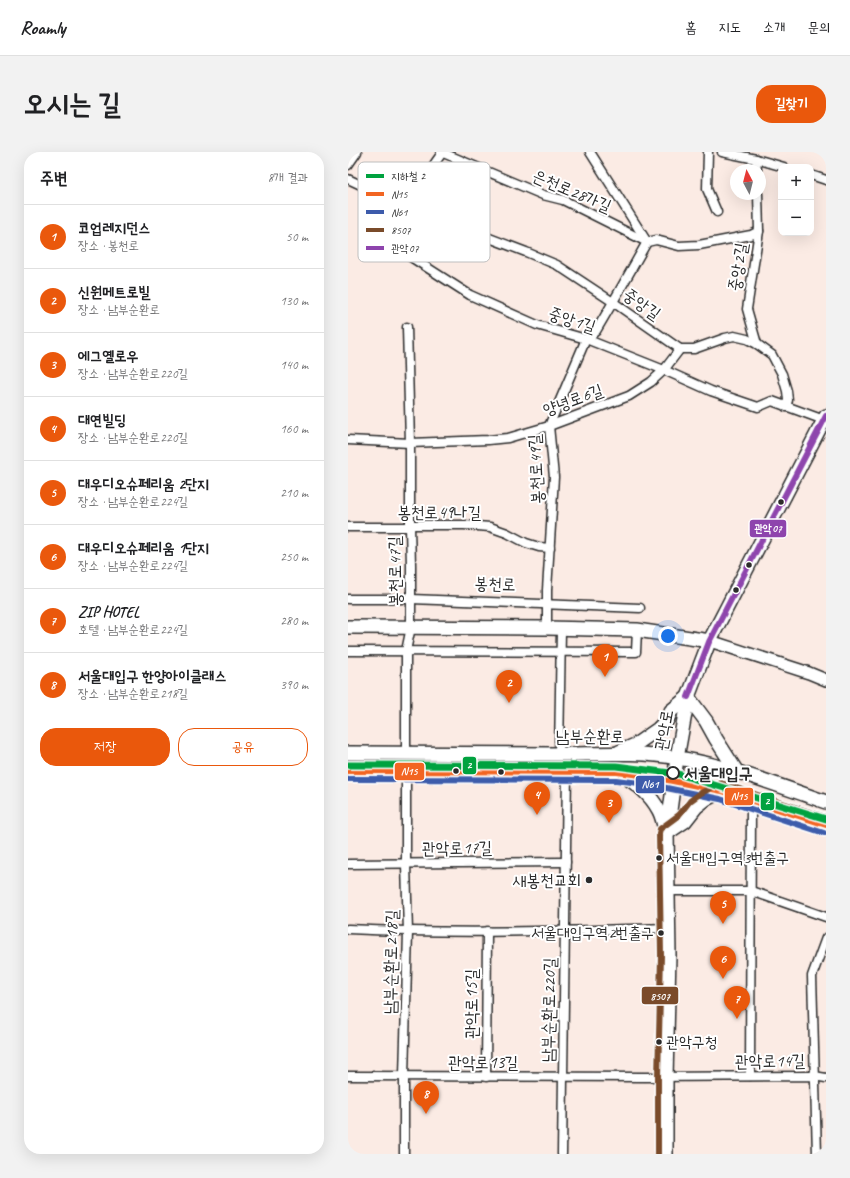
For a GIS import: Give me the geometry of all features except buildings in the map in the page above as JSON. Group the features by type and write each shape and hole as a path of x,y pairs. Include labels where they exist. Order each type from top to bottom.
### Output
{"main road":[{"name":"관악로","path":"666,1154 669,928 666,833 688,697 710,641 825,418"},
{"path":"348,627 637,630 710,641 809,673 826,680"},
{"path":"618,753 635,745 658,729 667,720 671,711 688,697 706,721 737,772"},
{"name":"남부순환로","path":"348,753 650,754 677,758 737,772 826,802"},
{"name":"남부순환로","path":"348,771 617,772 674,781 722,791 826,825"},
{"path":"617,772 636,783 647,794 658,809 666,833 686,821 696,807 706,799 722,791"}],"street":[{"path":"348,165 358,152"},
{"path":"435,162 441,152"},
{"name":"은천로28가길","path":"441,152 466,162"},
{"path":"590,152 647,242 613,302"},
{"path":"708,152 707,189 717,212"},
{"path":"722,152 778,165"},
{"path":"756,159 756,164"},
{"name":"은천로28가길","path":"490,172 544,194 563,200 647,242 656,240 679,246 699,245 751,235 759,231"},
{"path":"814,176 826,180"},
{"name":"중앙길","path":"348,179 358,184"},
{"name":"중앙2길","path":"757,344 747,309 759,231 758,200"},
{"name":"중앙길","path":"490,238 557,265 680,349"},
{"name":"중앙1길","path":"419,262 470,295 537,325 586,339 664,370 711,392 758,407 772,401 786,407"},
{"name":"봉천로49길","path":"547,628 554,477 549,426 586,339 596,331 613,302"},
{"path":"407,328 410,443"},
{"path":"680,349 694,349 734,336 747,339 772,355 782,374 787,392 788,400 786,407 825,418"},
{"name":"양녕로6길","path":"348,440 410,443 508,438 549,426 629,396 651,382 664,370 680,349"},
{"name":"봉천로47길","path":"410,443 411,628"},
{"name":"봉천로49나길","path":"348,527 464,525 490,527 507,533 526,543 539,547 550,548"},
{"name":"봉천로","path":"348,599 411,599 640,608"},
{"path":"406,753 406,652 411,628"},
{"path":"559,754 561,629"},
{"path":"348,651 636,652 637,630"},
{"name":"남부순환로218길","path":"404,1154 404,1076 408,932 406,771"},
{"name":"남부순환로220길","path":"562,1154 567,771"},
{"path":"750,1076 751,801"},
{"name":"관악로17길","path":"348,864 566,862"},
{"path":"668,891 751,891 826,917"},
{"path":"348,929 408,932 669,928"},
{"name":"관악로15길","path":"486,1077 487,931"},
{"path":"816,1154 812,976 826,938"},
{"name":"관악로13길","path":"348,1076 666,1077"},
{"name":"관악로14길","path":"666,1077 814,1076 826,1078"}],"metro line":[{"name":"2","path":"348,765 616,766 678,774 826,819"}],"transit line":[{"name":"관악07","path":"688,697 709,642 826,416"},
{"name":"N15","path":"348,771 617,772 648,776 722,791 826,825"},
{"name":"N61","path":"348,779 616,780 647,784 720,799 824,833"},
{"name":"8507","path":"658,1154 661,955 660,829 679,815 690,801 701,793 721,783 826,817"}],"place":[{"name":"코업레지던스","path":"605,677"},
{"name":"신원메트로빌","path":"509,703"},
{"name":"서울대입구","path":"673,773"},
{"name":"대연빌딩","path":"537,815"},
{"name":"에그옐로우","path":"609,823"},
{"name":"서울대입구역3번출구","path":"659,858"},
{"name":"새봉천교회","path":"589,880"},
{"name":"대우디오슈페리움 2단지","path":"723,924"},
{"name":"서울대입구역2번출구","path":"661,933"},
{"name":"대우디오슈페리움 1단지","path":"723,979"},
{"name":"ZIP HOTEL","path":"737,1019"},
{"name":"관악구청","path":"659,1042"},
{"name":"서울대입구 한양아이클래스","path":"426,1114"}]}
